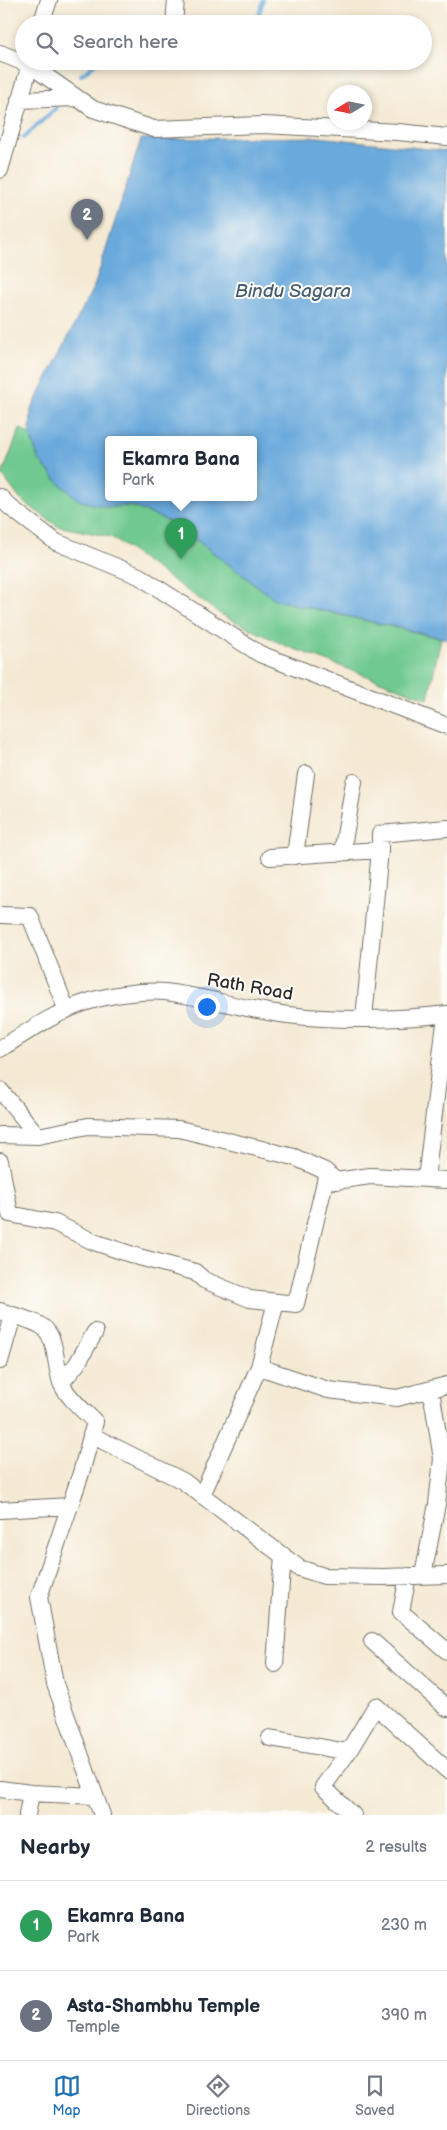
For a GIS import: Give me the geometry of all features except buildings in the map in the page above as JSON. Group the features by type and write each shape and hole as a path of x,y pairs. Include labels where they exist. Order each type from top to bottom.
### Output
{"street":[{"path":"45,15 49,0"},
{"path":"175,15 176,0"},
{"path":"0,53 15,58"},
{"path":"0,170 28,70"},
{"path":"39,70 93,109 154,129 263,124 398,132 447,137"},
{"path":"19,100 77,98"},
{"path":"0,497 11,508 56,542 140,576 260,654 447,726"},
{"path":"294,856 306,774"},
{"path":"342,853 354,782"},
{"path":"364,1018 380,834 447,828"},
{"path":"270,857 380,850"},
{"path":"0,915 30,916 65,1006 63,1012"},
{"name":"Rath Road","path":"0,1049 63,1012 87,1002 127,994 164,992 288,1016 364,1018 446,1014"},
{"path":"426,1179 446,1014"},
{"path":"0,1090 38,1136"},
{"path":"0,1135 38,1136 88,1126 180,1129 294,1157 327,1173 336,1181 370,1176 447,1180"},
{"path":"0,1161 10,1214 55,1223 94,1242 139,1257 195,1272 204,1280 250,1299 296,1304 327,1173"},
{"path":"202,1495 259,1367 276,1302"},
{"path":"0,1361 6,1314 38,1324 46,1329 50,1337 61,1383 80,1408 95,1422 70,1506 39,1597 55,1684 102,1815"},
{"path":"61,1383 77,1364 96,1332"},
{"path":"259,1367 328,1390 398,1398 447,1385"},
{"path":"430,1390 442,1458 437,1504 416,1576 401,1612 447,1651"},
{"path":"92,1435 183,1481 299,1568 324,1576 447,1575"},
{"path":"0,1510 70,1506"},
{"path":"275,1664 283,1555"},
{"path":"372,1641 447,1708"},
{"path":"353,1815 323,1787 348,1752 376,1706 447,1770"},
{"path":"270,1738 348,1752"},
{"path":"0,1789 31,1794 94,1796"},
{"path":"27,1815 31,1794"}],"green space":[{"path":"20,428 30,435 39,460 59,483 106,507 132,506 175,524 276,600 441,638 428,699 284,645 222,615 111,537 57,526 20,499 2,475"}],"water":[{"name":"Bindu Sagara","path":"319,137 447,151 447,639 276,600 175,524 132,506 106,507 80,501 59,483 39,460 30,435 31,410 95,284 141,139"}],"waterway":[{"path":"259,15 263,0"},
{"path":"81,75 87,70"},
{"path":"23,138 56,108"}],"place":[{"name":"Asta-Shambhu Temple","path":"87,240"},
{"name":"Ekamra Bana","path":"181,559"}]}
